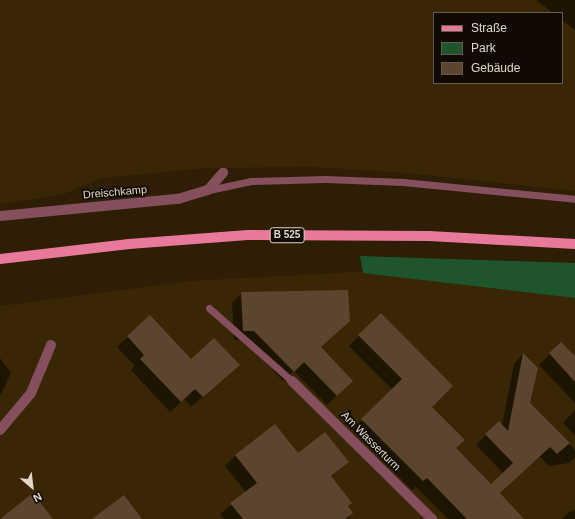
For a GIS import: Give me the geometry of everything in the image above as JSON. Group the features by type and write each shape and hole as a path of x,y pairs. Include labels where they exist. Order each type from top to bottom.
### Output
{"main road":[{"name":"B 525","path":"0,259 129,244 248,235 429,236 575,244"}],"street":[{"path":"208,190 223,173"},
{"name":"Dreischkamp","path":"0,216 178,199 208,190"},
{"path":"0,430 31,393 51,345"},
{"name":"Am Wasserturm","path":"292,381 432,519"}],"lane":[{"path":"208,190 251,181 325,179 403,182 575,199"},
{"path":"209,308 292,381"}],"shaded area":[{"path":"0,0 575,0 575,191 406,173 313,167 207,168 102,178 64,194 0,204"},
{"path":"371,271 575,298 575,519 0,519 0,306 190,281"}],"green space":[{"path":"360,256 575,263 575,298 363,273"}],"building":[{"path":"348,290 350,321 321,347 353,381 337,396 304,362 294,372 254,331 243,331 241,292"},
{"path":"381,313 453,386 432,407 465,440 456,448 491,484 513,463 485,434 499,421 508,431 523,353 538,368 530,403 570,443 557,454 550,447 500,493 524,519 467,519 427,478 423,481 361,419 402,379 358,335"},
{"path":"150,315 191,359 214,338 240,365 203,397 195,389 181,402 140,359 144,355 127,336"},
{"path":"561,342 575,356 575,382 549,353"},
{"path":"275,424 298,453 325,432 349,462 331,476 352,503 348,506 353,513 345,519 243,519 230,503 257,483 235,455"},
{"path":"33,493 53,519 0,519"},
{"path":"124,495 142,519 92,519"}]}
